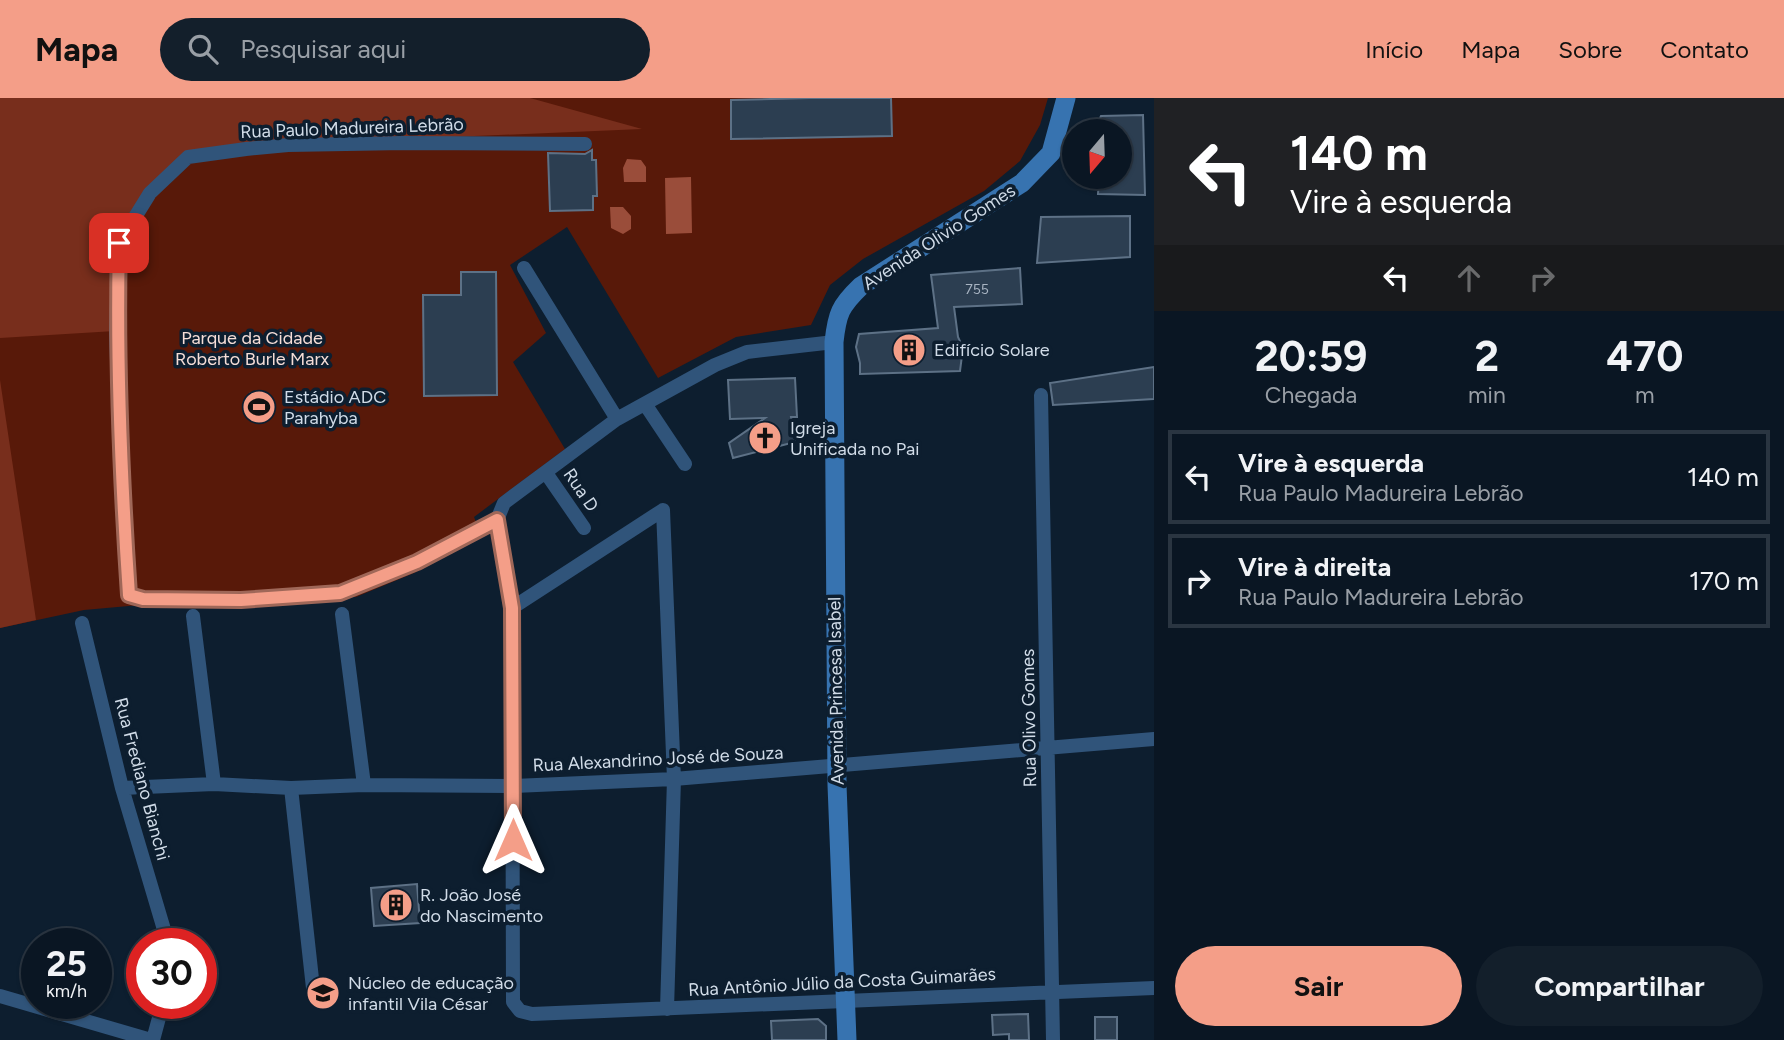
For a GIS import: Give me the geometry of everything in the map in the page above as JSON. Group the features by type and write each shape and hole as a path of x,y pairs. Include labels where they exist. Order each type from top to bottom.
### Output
{"main road":[{"name":"Avenida Olivio Gomes","path":"834,342 837,315 845,301 861,286 1022,183 1042,163 1051,153 1066,107 1066,98"},
{"name":"Avenida Princesa Isabel","path":"834,342 838,766 847,1040"}],"street":[{"name":"Rua Paulo Madureira Lebrão","path":"585,144 288,145 188,157 150,193 119,243 117,345 121,479 129,595 143,599 241,600 340,593 417,562 497,520 504,503 617,419 715,365 747,352 834,342"},
{"path":"524,268 617,419"},
{"name":"Rua Olivo Gomes","path":"1041,395 1053,1040"},
{"path":"645,404 685,464"},
{"name":"Rua D","path":"546,473 584,528"},
{"path":"512,608 663,510 674,779 667,1009"},
{"path":"497,520 512,608 514,786"},
{"path":"342,614 364,785"},
{"path":"192,616 214,784"},
{"name":"Rua Frediano Bianchi","path":"82,623 122,788 164,928"},
{"name":"Rua Alexandrino José de Souza","path":"122,788 214,784 291,788 364,785 514,786 674,779 1154,739"},
{"name":"Rua Antônio Júlio da Costa Guimarães","path":"514,786 513,1002 520,1012 531,1014 667,1009 1154,988"},
{"path":"291,788 313,988"},
{"path":"0,996 115,1036 152,1040 158,1019"}],"green space":[{"name":"Parque da Cidade Roberto Burle Marx","path":"0,98 1048,98 1040,125 1020,161 984,191 863,259 830,285 811,325 736,337 658,378 567,227 510,265 546,333 513,362 565,449 474,517 482,537 414,573 356,597 196,600 84,610 0,628"}],"shaded area":[{"path":"0,98 530,98 642,129 287,144 187,156 116,242 115,331 0,338"},
{"path":"627,159 641,160 646,167 646,182 624,182 623,168"},
{"path":"691,177 692,233 666,234 665,178"},
{"path":"610,207 623,207 631,216 631,229 623,234 611,228"},
{"path":"0,380 36,620 0,628"}],"building":[{"path":"891,98 892,136 731,139 731,100"},
{"path":"1143,115 1145,195 1098,194 1098,189 1132,189 1132,119 1100,119 1101,116"},
{"path":"592,150 592,160 596,160 597,196 593,196 593,210 550,211 548,153 585,154"},
{"path":"1130,216 1130,257 1037,263 1041,217"},
{"path":"1020,268 1022,304 954,307 958,337 963,348 960,371 860,374 856,347 859,334 938,328 931,275"},
{"path":"461,272 496,272 497,395 424,396 423,295 461,295"},
{"path":"1154,367 1154,399 1053,405 1050,383"},
{"path":"795,378 797,417 791,417 795,442 733,458 729,443 765,418 730,419 728,380"},
{"name":"R. João José do Nascimento","path":"417,884 420,923 374,926 371,888"},
{"path":"1028,1014 1029,1040 1009,1040 1009,1034 993,1035 992,1015"},
{"path":"1095,1017 1117,1017 1117,1040 1095,1040"},
{"path":"818,1019 826,1026 826,1040 772,1040 771,1021"}],"place":[{"name":"Edifício Solare","path":"909,350"},
{"name":"Estádio ADC Parahyba","path":"259,407"},
{"name":"Igreja Unificada no Pai","path":"765,438"},
{"name":"R. João José do Nascimento","path":"396,905"},
{"name":"Núcleo de educação infantil Vila César","path":"323,993"}],"route":[{"path":"119,243 117,356 121,479 129,595 143,599 241,600 340,593 417,562 497,520 512,608 513,840"}]}
